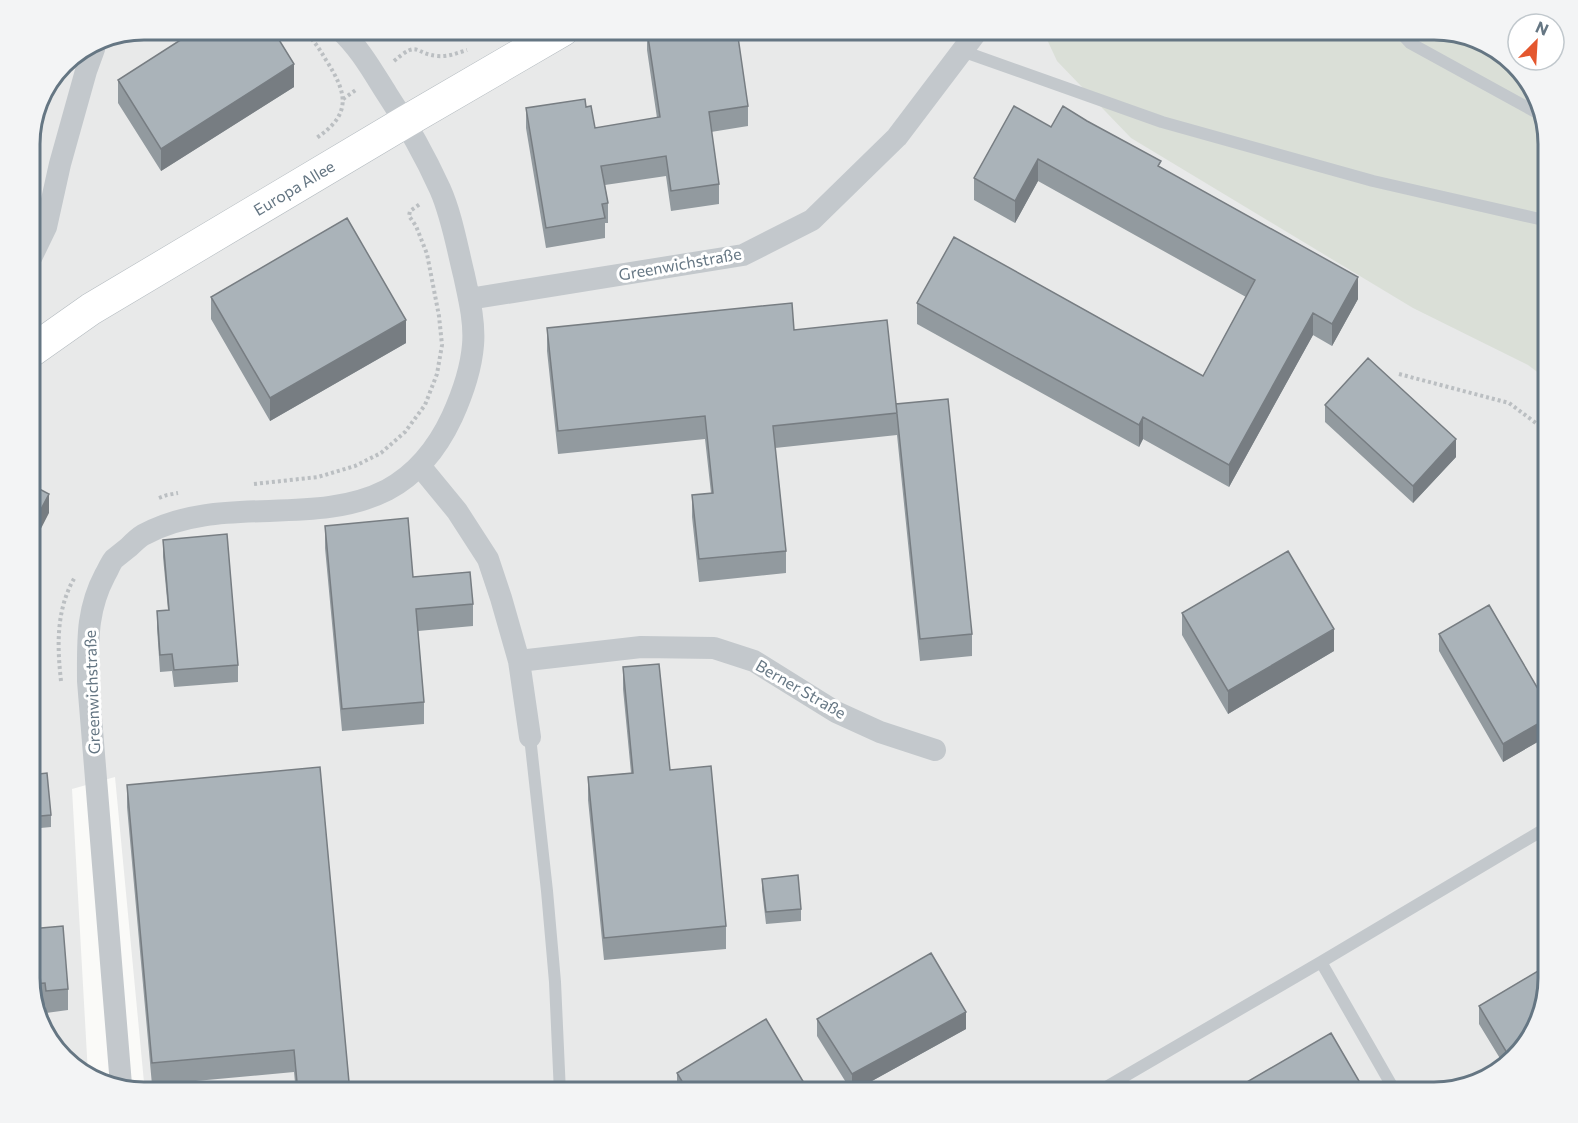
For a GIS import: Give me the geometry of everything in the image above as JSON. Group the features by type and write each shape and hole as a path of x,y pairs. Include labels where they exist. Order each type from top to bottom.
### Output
{"main road":[{"name":"Europa Allee","path":"41,344 91,309 546,40"}],"street":[{"name":"Greenwichstraße","path":"121,1079 88,681 88,626 96,591 113,560 142,536 175,521 220,512 325,507 358,500 386,490 420,466 435,447 458,404 468,370 473,345 470,299 453,227 441,190 405,122 349,40"},
{"name":"Greenwichstraße","path":"470,299 743,255 812,220 897,137 970,40"},
{"path":"41,237 46,227 60,164 92,55"},
{"path":"420,466 457,511 488,559 519,661 530,737"},
{"name":"Berner Straße","path":"519,661 641,647 714,648 754,661 836,712 880,732 935,750"}],"lane":[{"path":"1407,40 1531,110"},
{"path":"962,51 1162,122 1373,181 1538,218"},
{"path":"530,737 555,982 560,1082"},
{"path":"1115,1082 1538,833"},
{"path":"1322,962 1390,1082"}],"path":[{"path":"307,144 326,131 339,116 344,99 336,76 313,40"},
{"path":"344,99 405,51 414,48 435,56 448,56 469,49"},
{"path":"252,484 318,477 355,466 381,453 405,432 425,405 437,374 442,345 427,254 416,226 409,216 410,210 441,190"},
{"path":"1399,374 1509,404 1538,425"},
{"path":"158,499 187,492"},
{"path":"62,688 58,653 60,613 69,586 79,570"}],"shaded area":[{"path":"145,40 1433,40 1467,46 1485,54 1512,76 1527,99 1532,111 1538,145 1538,978 1532,1012 1524,1030 1502,1057 1479,1072 1454,1080 1433,1082 144,1082 115,777 72,789 88,1065 66,1047 54,1030 44,1005 41,985 41,138 44,118 51,99 62,81 76,66 93,54 111,46"},
{"path":"1047,40 1433,40 1467,46 1485,54 1512,76 1520,87 1532,111 1535,124 1538,145 1538,372 1528,365 1413,308 1131,138 1057,61"}],"building":[{"path":"180,40 279,40 294,64 161,149 118,80"},
{"path":"648,40 738,40 748,106 709,112 719,184 671,191 666,156 601,166 608,203 602,204 605,218 546,228 526,108 585,99 586,107 591,106 595,128 660,117"},
{"path":"1014,106 1051,127 1063,106 1161,161 1158,166 1358,277 1332,324 1313,313 1229,465 1143,417 1139,425 917,303 954,237 1203,376 1255,280 1038,159 1015,201 974,178"},
{"path":"347,218 406,320 270,398 211,297"},
{"path":"792,303 794,330 887,320 897,413 773,426 786,551 699,559 692,495 713,493 705,416 558,431 547,328"},
{"path":"1368,358 1456,439 1413,486 1325,405"},
{"path":"948,399 972,634 920,639 896,404"},
{"path":"41,490 49,494 41,509"},
{"path":"408,518 413,577 470,572 473,604 416,609 424,702 342,709 325,526"},
{"path":"227,534 238,665 174,670 172,654 160,655 157,611 169,610 163,540"},
{"path":"1288,551 1334,629 1228,691 1182,613"},
{"path":"1489,605 1538,689 1538,724 1503,744 1439,634"},
{"path":"659,664 670,770 711,766 726,926 604,938 588,777 633,773 623,667"},
{"path":"320,767 349,1082 297,1082 294,1050 152,1063 127,785"},
{"path":"47,773 51,815 41,816 41,774"},
{"path":"798,875 801,909 766,912 762,879"},
{"path":"63,926 68,989 46,991 45,983 41,983 41,928"},
{"path":"931,953 966,1012 852,1074 817,1019"},
{"path":"1538,971 1537,992 1532,1012 1524,1030 1507,1052 1479,1006"},
{"path":"766,1019 803,1082 682,1082 677,1073"},
{"path":"1331,1033 1360,1082 1247,1082"}]}
